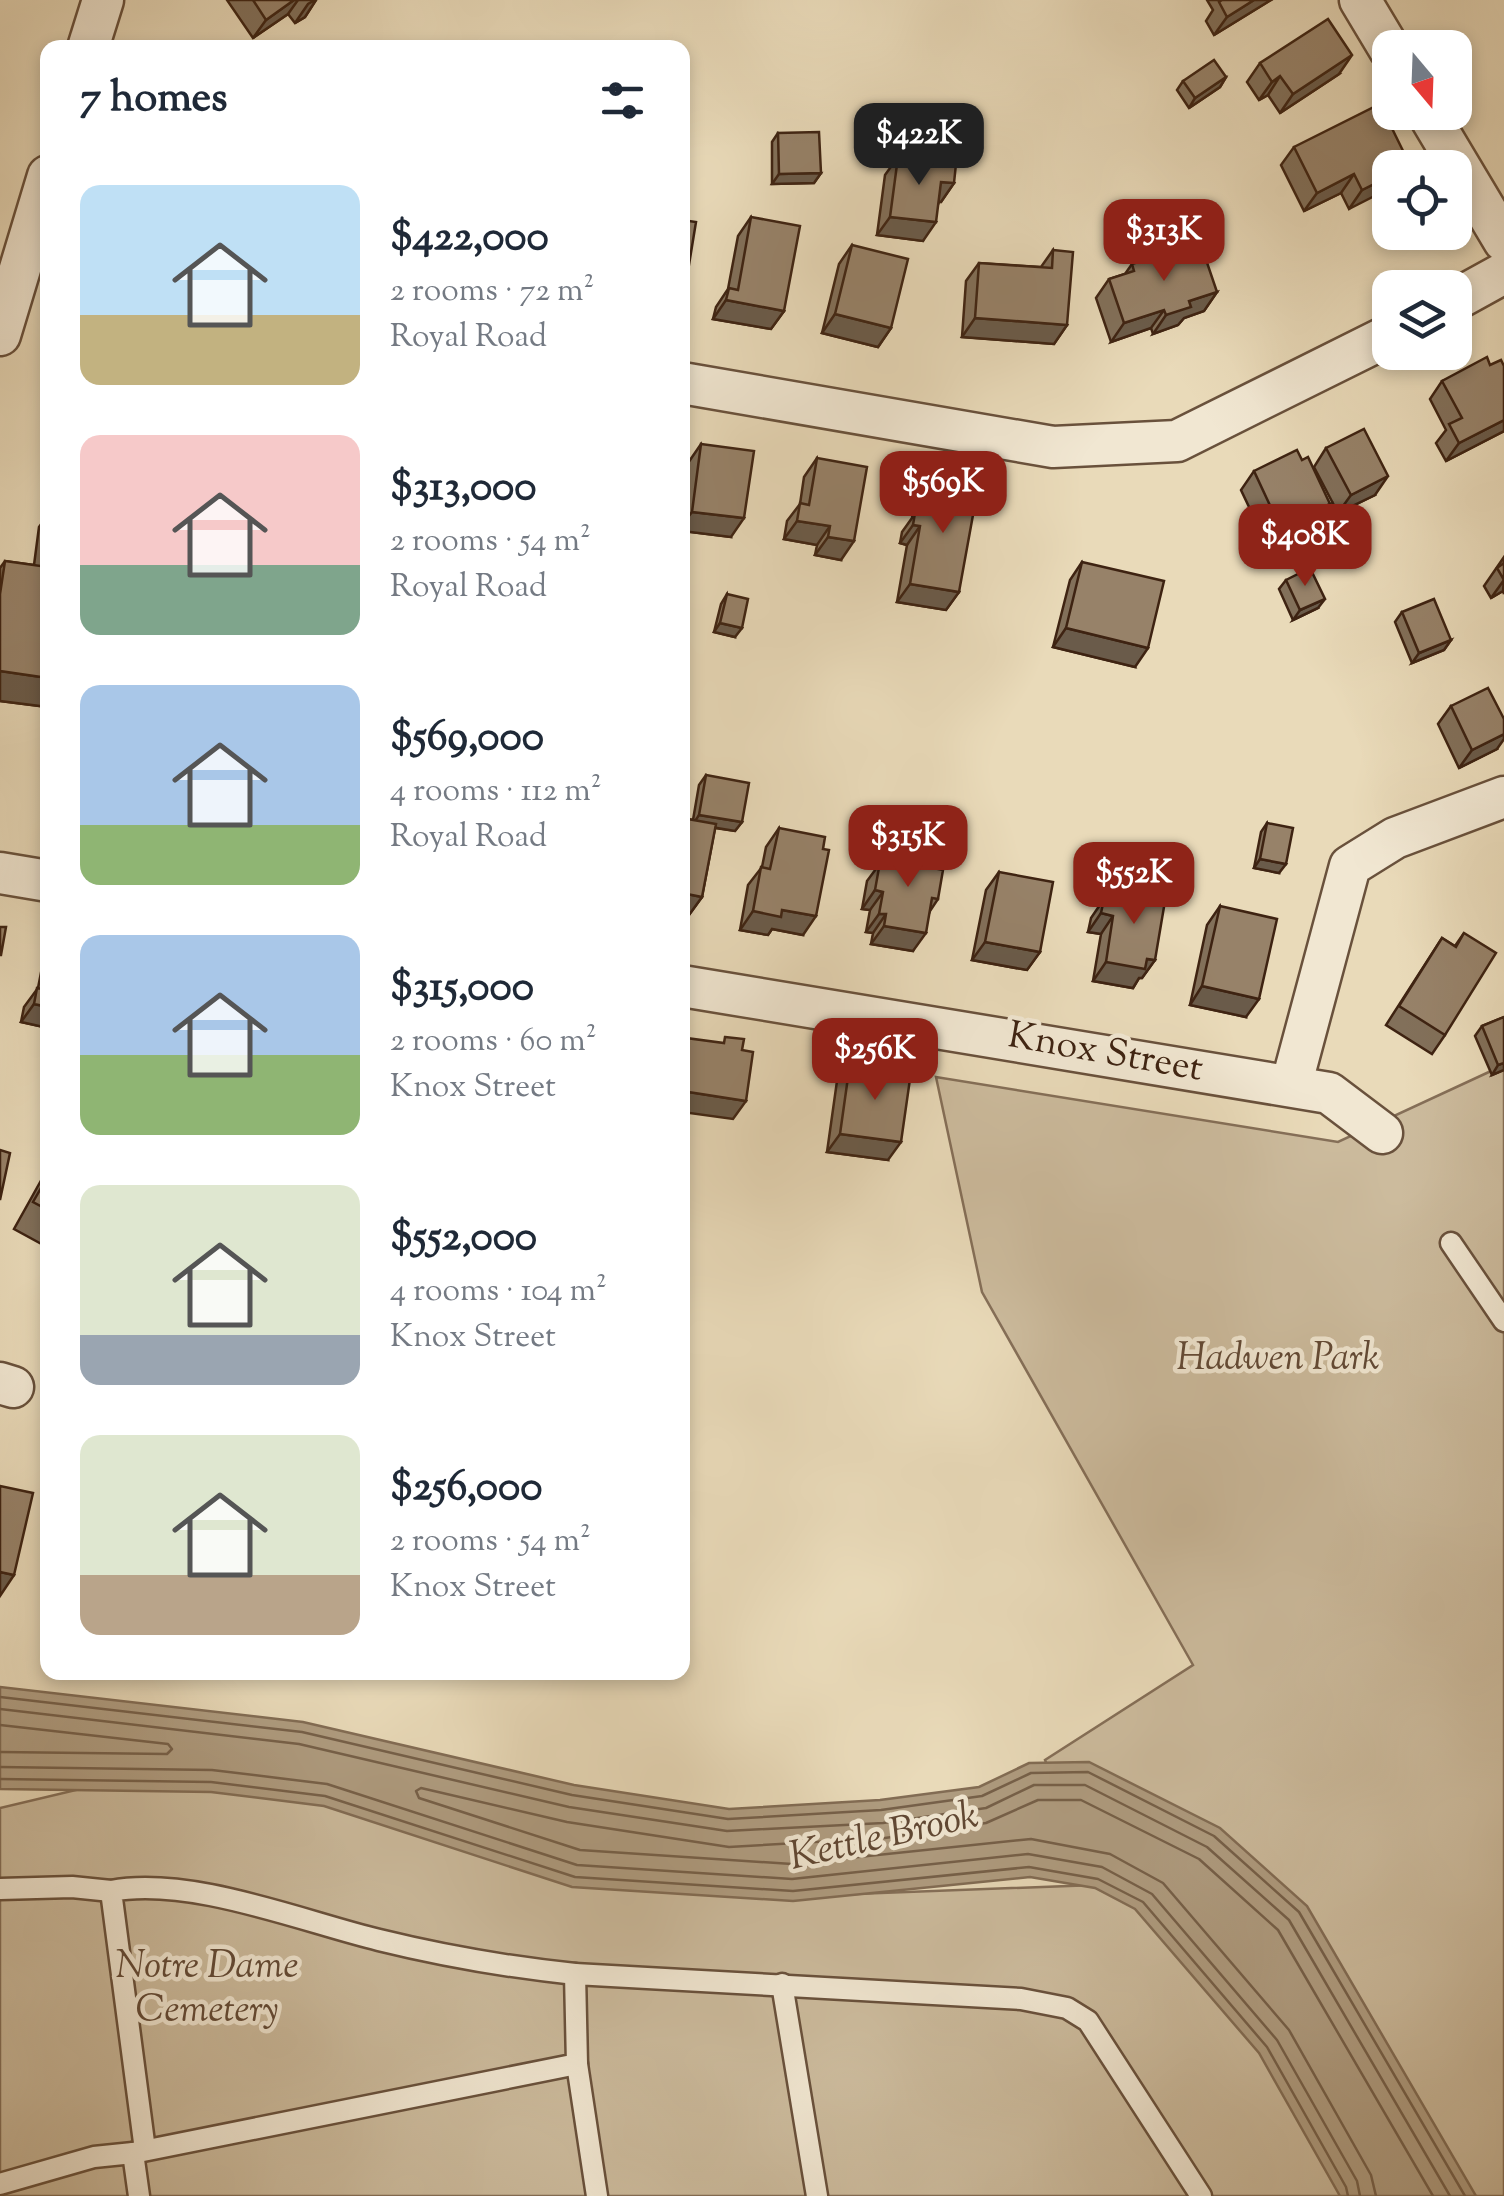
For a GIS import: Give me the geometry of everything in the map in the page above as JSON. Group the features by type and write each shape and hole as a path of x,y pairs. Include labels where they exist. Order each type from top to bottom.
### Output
{"street":[{"path":"90,40 103,0"},
{"path":"1360,0 1378,30"},
{"path":"1438,130 1504,241"},
{"path":"0,335 33,272 40,227"},
{"path":"1472,291 1504,273"},
{"path":"690,384 1054,446 1176,441 1372,344"},
{"path":"1290,1086 1350,866 1395,838 1504,798"},
{"path":"0,873 40,880"},
{"name":"Knox Street","path":"690,987 1329,1093 1382,1132"}],"lane":[{"path":"1451,1242 1504,1321"},
{"path":"0,1889 158,1889 220,1897 379,1940 500,1966 574,1974 1021,1998 1067,2008 1088,2021 1200,2196"},
{"path":"111,1891 139,2151 139,2196"},
{"path":"574,1974 577,2064 597,2196"},
{"path":"782,1984 818,2196"},
{"path":"0,2184 94,2157 577,2064"}],"green space":[{"path":"1504,1065 1504,2196 0,2196 0,1808 156,1771 855,1894 1094,1885 1045,1760 1193,1665 982,1292 936,1077 1338,1142"}],"water":[{"name":"Kettle Brook","path":"0,1687 303,1722 574,1785 729,1809 880,1800 979,1787 1029,1763 1089,1762 1220,1828 1307,1906 1476,2196 1340,2196 1259,2053 1135,1909 1095,1888 1030,1877 793,1901 572,1887 324,1806 211,1792 0,1789"}],"building":[{"path":"253,0 294,0 266,20"},
{"path":"1254,0 1227,17 1219,2"},
{"path":"1328,19 1352,55 1293,94 1280,76 1272,82 1260,63"},
{"path":"1214,60 1226,77 1195,98 1183,81"},
{"path":"1372,108 1372,130 1393,130 1403,150 1372,150 1372,185 1362,190 1354,174 1317,193 1294,147"},
{"path":"819,132 821,173 779,174 778,133"},
{"path":"898,157 956,164 954,183 941,182 936,222 890,217"},
{"path":"751,217 800,226 784,311 726,300 729,288 738,290"},
{"path":"690,221 696,222 690,259"},
{"path":"1200,242 1217,292 1189,301 1191,307 1166,315 1164,310 1124,323 1109,279 1134,271 1132,264"},
{"path":"852,245 908,259 891,328 835,314"},
{"path":"1053,250 1073,252 1067,325 975,318 979,263 1052,268"},
{"path":"1487,357 1490,365 1501,360 1504,420 1459,443 1449,424 1462,418 1442,381 1463,370 1472,370 1472,365"},
{"path":"1364,429 1388,476 1351,495 1326,448"},
{"path":"701,444 754,451 744,518 692,512"},
{"path":"1297,450 1302,460 1308,457 1330,504 1280,527 1254,471"},
{"path":"817,458 867,467 854,541 828,537 830,526 797,521 800,503 809,505"},
{"path":"928,478 954,482 953,488 977,493 959,592 910,584 920,526 913,525 915,513 922,514"},
{"path":"5,561 40,566 40,677 0,671 0,594"},
{"path":"1082,562 1164,581 1148,648 1066,628"},
{"path":"1310,568 1325,599 1300,610 1286,580"},
{"path":"727,594 748,599 742,628 720,623"},
{"path":"1434,599 1451,640 1419,653 1402,612"},
{"path":"1488,688 1504,719 1504,734 1472,750 1451,706"},
{"path":"706,775 749,783 742,822 699,815"},
{"path":"690,819 716,824 702,897 690,895"},
{"path":"1267,823 1293,828 1286,864 1260,859"},
{"path":"779,828 825,837 823,849 829,850 816,916 782,910 781,917 753,911 761,867 770,869"},
{"path":"890,850 934,857 933,868 943,870 938,899 932,898 926,933 884,926 886,914 879,914 883,892 875,890 880,862 888,864"},
{"path":"999,872 1053,882 1040,952 985,942"},
{"path":"1118,887 1166,895 1155,960 1147,959 1145,969 1106,962 1113,916 1101,913 1104,899 1116,902"},
{"path":"1220,906 1277,919 1259,999 1202,986"},
{"path":"0,927 6,927 1,955 0,955"},
{"path":"1464,933 1496,953 1445,1035 1399,1006 1442,938 1456,947"},
{"path":"37,988 40,989 40,1005 34,1004"},
{"path":"1504,1017 1504,1063 1498,1065 1482,1026"},
{"path":"725,1037 744,1039 742,1050 753,1052 746,1101 690,1092 690,1039 724,1043"},
{"path":"850,1063 911,1072 901,1142 840,1134"},
{"path":"0,1150 10,1153 0,1200"},
{"path":"0,1486 33,1493 14,1575 0,1572"}],"park label":[{"name":"Hadwen Park","path":"1278,1360"},
{"name":"Notre Dame Cemetery","path":"207,1990"}]}
